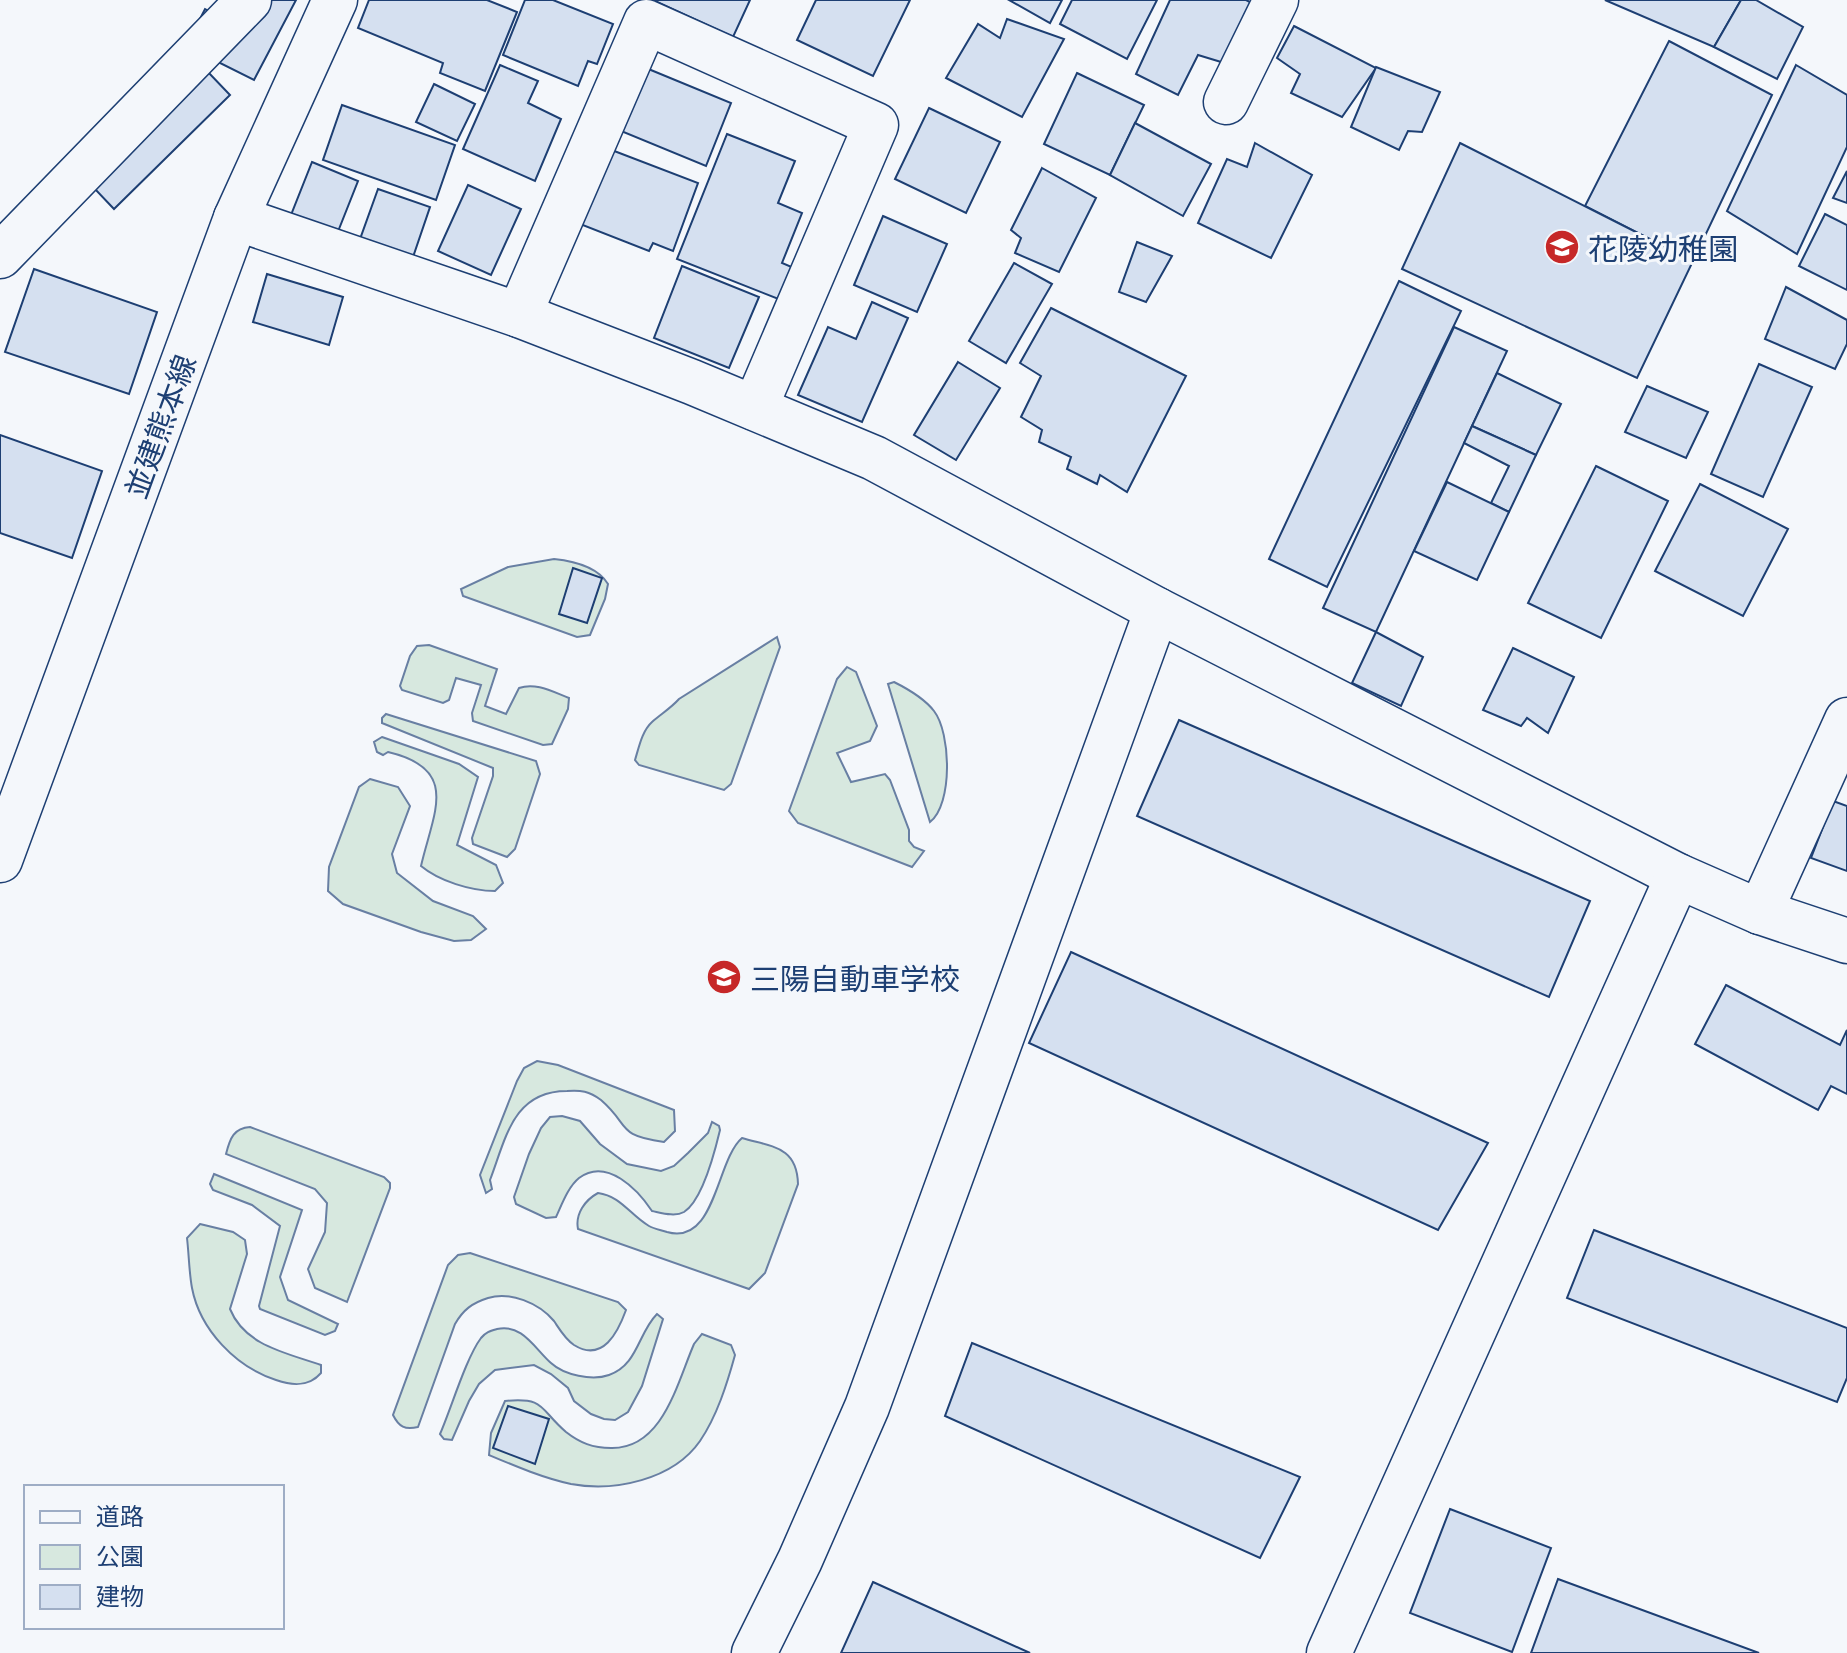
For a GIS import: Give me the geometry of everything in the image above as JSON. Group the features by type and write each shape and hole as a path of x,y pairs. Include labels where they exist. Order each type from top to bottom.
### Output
{"street":[{"path":"0,256 249,0"},
{"name":"並建熊本線","path":"0,860 236,218 335,0"},
{"path":"1226,102 1276,0"},
{"path":"519,315 646,22 876,125 755,408"},
{"path":"236,218 519,315 874,458 1157,610 1678,876 1760,912 1847,941"},
{"path":"754,1653 800,1560 867,1407 1157,610"},
{"path":"1760,912 1847,720"},
{"path":"1329,1653 1678,876"}],"green space":[{"path":"554,559 591,569 608,584 590,635 577,637 463,596 461,589 508,567"},
{"path":"777,637 780,647 731,784 724,790 639,765 635,760 652,722 679,699"},
{"path":"429,645 497,669 485,706 506,714 519,688 525,686 538,687 569,698 568,709 552,744 543,745 473,721 472,713 481,685 456,678 449,700 443,703 402,690 400,686 410,656 417,646"},
{"path":"847,667 856,672 877,726 870,741 837,753 851,782 885,774 890,780 909,830 909,841 924,851 912,867 798,823 789,811 837,679"},
{"path":"894,682 930,706 940,721 944,735 946,785 943,800 930,822 888,684"},
{"path":"386,714 536,761 540,774 515,849 507,857 473,844 472,838 493,768 382,723"},
{"path":"382,737 459,764 478,777 457,845 496,865 503,883 495,891 456,884 421,866 435,811 434,782 426,770 411,760 388,752 383,755 377,752 374,742"},
{"path":"370,779 398,787 410,806 392,854 397,873 433,901 473,916 486,929 471,940 454,941 421,932 343,904 328,891 329,867 359,787"},
{"path":"537,1061 558,1065 674,1110 675,1131 664,1142 638,1136 625,1128 610,1109 593,1095 577,1091 549,1093 534,1099 514,1120 490,1180 492,1189 486,1193 480,1175 517,1081 524,1068"},
{"path":"562,1116 580,1121 600,1144 627,1164 661,1171 674,1166 688,1153 708,1133 712,1122 720,1130 702,1186 684,1212 652,1211 639,1194 621,1179 600,1171 579,1178 568,1191 556,1217 546,1218 516,1204 514,1197 541,1128 550,1117"},
{"path":"250,1127 384,1177 390,1183 347,1302 315,1288 308,1269 325,1232 327,1203 315,1189 226,1154 234,1135 240,1129"},
{"path":"742,1138 773,1146 788,1155 797,1171 798,1184 765,1273 749,1289 578,1229 582,1208 598,1193 613,1198 655,1229 683,1233 696,1226 713,1198 733,1149"},
{"path":"214,1174 302,1210 280,1277 288,1300 338,1324 335,1331 325,1335 260,1309 280,1226 252,1205 213,1190 210,1184"},
{"path":"200,1224 233,1232 245,1240 247,1254 230,1309 237,1322 256,1340 321,1365 321,1373 316,1378 295,1384 261,1374 234,1356 212,1332 196,1303 190,1276 187,1238"},
{"path":"470,1253 618,1302 626,1310 608,1342 601,1348 584,1350 565,1337 548,1315 524,1300 497,1296 477,1302 455,1324 418,1427 403,1427 393,1415 448,1265 458,1255"},
{"path":"657,1314 663,1319 642,1386 628,1412 615,1420 591,1414 574,1401 568,1388 534,1365 495,1370 479,1384 452,1440 444,1439 440,1434 470,1358 488,1332 506,1328 514,1330 563,1371 602,1377 626,1364"},
{"path":"702,1334 731,1345 735,1355 721,1400 700,1441 688,1454 659,1474 624,1484 588,1486 550,1478 489,1455 491,1433 505,1401 528,1401 541,1406 566,1432 593,1446 611,1448 644,1438 666,1411 694,1344"}],"building":[{"path":"233,0 296,0 254,80 186,46 205,9 218,16"},
{"path":"369,0 487,0 517,12 485,91 440,73 443,63 358,28"},
{"path":"525,0 553,0 613,24 597,64 588,61 578,86 503,55"},
{"path":"653,0 750,0 733,37"},
{"path":"816,0 910,0 873,76 797,40"},
{"path":"1009,0 1062,0 1050,23"},
{"path":"1072,0 1157,0 1127,59 1060,24"},
{"path":"1170,0 1246,0 1260,7 1231,65 1198,55 1178,95 1136,74"},
{"path":"1605,0 1741,0 1714,47"},
{"path":"1741,0 1756,0 1803,27 1777,79 1714,47"},
{"path":"1007,19 1064,39 1022,117 946,78 978,24 1000,38"},
{"path":"1294,26 1376,68 1342,117 1291,93 1300,74 1277,58"},
{"path":"1669,41 1772,95 1693,261 1585,206"},
{"path":"186,49 230,95 114,209 93,187"},
{"path":"500,65 538,81 528,103 561,119 535,181 463,149"},
{"path":"1796,65 1847,95 1847,147 1797,254 1727,211"},
{"path":"1376,67 1440,92 1422,132 1408,131 1399,150 1351,127"},
{"path":"646,68 731,103 706,166 621,131"},
{"path":"1077,73 1144,105 1110,175 1044,144"},
{"path":"434,84 475,104 457,141 416,122"},
{"path":"342,105 455,145 436,200 323,160"},
{"path":"929,108 1000,142 966,213 895,179"},
{"path":"1135,123 1211,164 1183,216 1110,175"},
{"path":"727,134 795,161 778,203 802,213 782,263 794,268 781,300 677,259"},
{"path":"1255,143 1312,175 1271,258 1198,223 1227,159 1247,167"},
{"name":"花陵幼稚園","path":"1460,143 1693,261 1637,378 1402,269"},
{"path":"609,149 698,183 673,251 653,243 649,251 580,224"},
{"path":"312,162 358,181 337,234 291,215"},
{"path":"1042,168 1096,198 1059,272 1015,253 1021,238 1011,230"},
{"path":"1847,171 1847,203 1833,198"},
{"path":"468,185 521,209 491,275 438,251"},
{"path":"378,189 430,207 412,260 359,242"},
{"path":"1825,214 1847,225 1847,290 1799,266"},
{"path":"883,216 947,244 917,312 854,285"},
{"path":"1137,242 1172,256 1146,302 1119,292"},
{"path":"1014,263 1052,284 1006,363 969,341"},
{"path":"682,266 759,297 729,368 654,338"},
{"path":"34,269 157,312 129,394 5,352"},
{"path":"267,274 343,297 329,345 253,322"},
{"path":"1399,281 1461,311 1327,587 1269,559"},
{"path":"1786,287 1847,320 1847,344 1835,369 1765,339"},
{"path":"872,302 908,318 862,422 798,395 828,327 856,339"},
{"path":"1051,308 1186,376 1127,492 1100,475 1097,484 1067,469 1071,457 1039,442 1042,430 1021,417 1041,376 1020,363"},
{"path":"1454,327 1507,351 1376,632 1323,608"},
{"path":"958,362 1000,388 956,460 914,435"},
{"path":"1759,364 1812,387 1763,497 1711,474"},
{"path":"1497,373 1561,404 1536,455 1472,426"},
{"path":"1647,386 1708,412 1686,458 1625,432"},
{"path":"1472,426 1536,455 1509,512 1491,503 1509,466 1464,443"},
{"path":"0,435 102,471 72,558 0,533"},
{"path":"1596,466 1668,501 1601,638 1528,603"},
{"path":"1447,482 1509,512 1477,580 1414,551"},
{"path":"1700,484 1788,529 1743,616 1655,571"},
{"path":"573,568 602,578 587,623 559,614"},
{"path":"1376,632 1423,657 1401,706 1352,683"},
{"path":"1513,648 1574,677 1548,733 1527,718 1521,726 1483,710"},
{"path":"1179,720 1590,901 1549,997 1137,816"},
{"path":"1833,801 1847,806 1847,871 1811,858"},
{"path":"1071,952 1488,1143 1438,1230 1029,1043"},
{"path":"1726,985 1840,1045 1847,1030 1847,1094 1831,1086 1818,1110 1695,1044"},
{"path":"1594,1230 1847,1328 1847,1378 1837,1402 1567,1298"},
{"path":"972,1343 1300,1477 1260,1558 945,1416"},
{"path":"508,1406 549,1419 535,1464 493,1448"},
{"path":"1450,1509 1551,1548 1512,1652 1410,1613"},
{"path":"1558,1579 1759,1653 1531,1653"},
{"path":"873,1582 1030,1653 841,1653"}],"place":[{"name":"花陵幼稚園","path":"1562,247"},
{"name":"三陽自動車学校","path":"724,977"}]}
